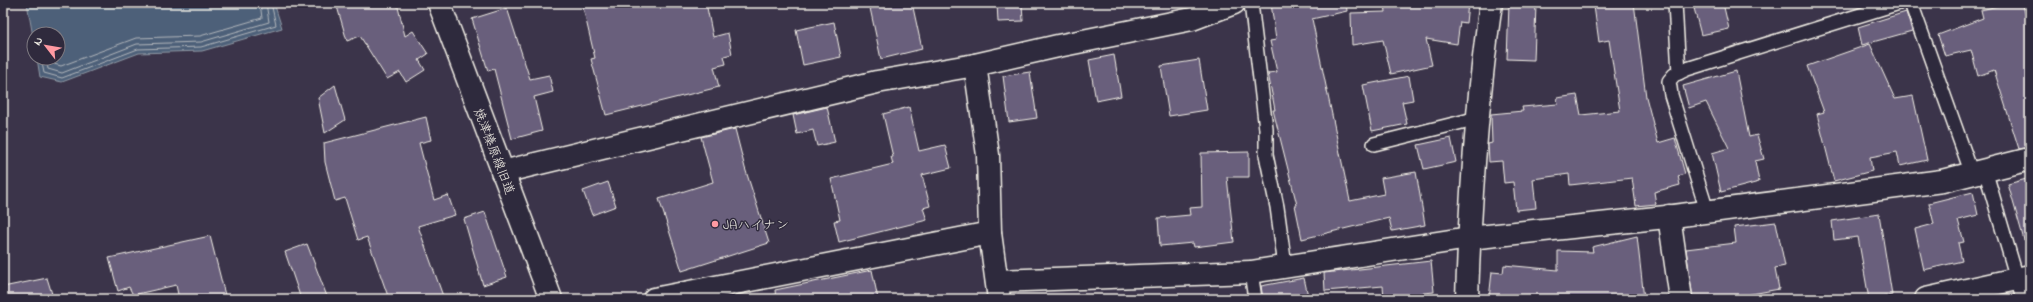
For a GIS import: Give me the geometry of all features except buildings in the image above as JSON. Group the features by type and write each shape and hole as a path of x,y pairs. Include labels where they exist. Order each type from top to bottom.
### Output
{"street":[{"name":"焼津榛原線旧道","path":"439,3 502,172 552,299"},
{"path":"502,172 877,82 975,65 1058,46 1192,19 1234,3"},
{"path":"1467,299 1469,238 1478,118 1491,3"},
{"path":"975,65 988,156 990,233 998,290 1251,272 1469,238 1670,216 1942,181 2030,159"},
{"path":"1670,216 1681,299"},
{"path":"654,299 990,233"},
{"path":"1926,299 2024,285"}],"lane":[{"path":"1251,3 1266,129 1266,155 1277,207 1285,266"},
{"path":"1675,3 1679,73"},
{"path":"1707,211 1671,95 1669,82 1674,75 1687,69 1899,3"},
{"path":"1911,3 2024,285"},
{"path":"1374,144 1478,118"},
{"path":"1251,272 1255,299"}],"water":[{"path":"27,3 274,3 282,28 202,51 139,53 62,82 40,77 38,66 66,66 66,26 31,26"}],"place":[{"name":"JAハイナン","path":"715,224"}]}
